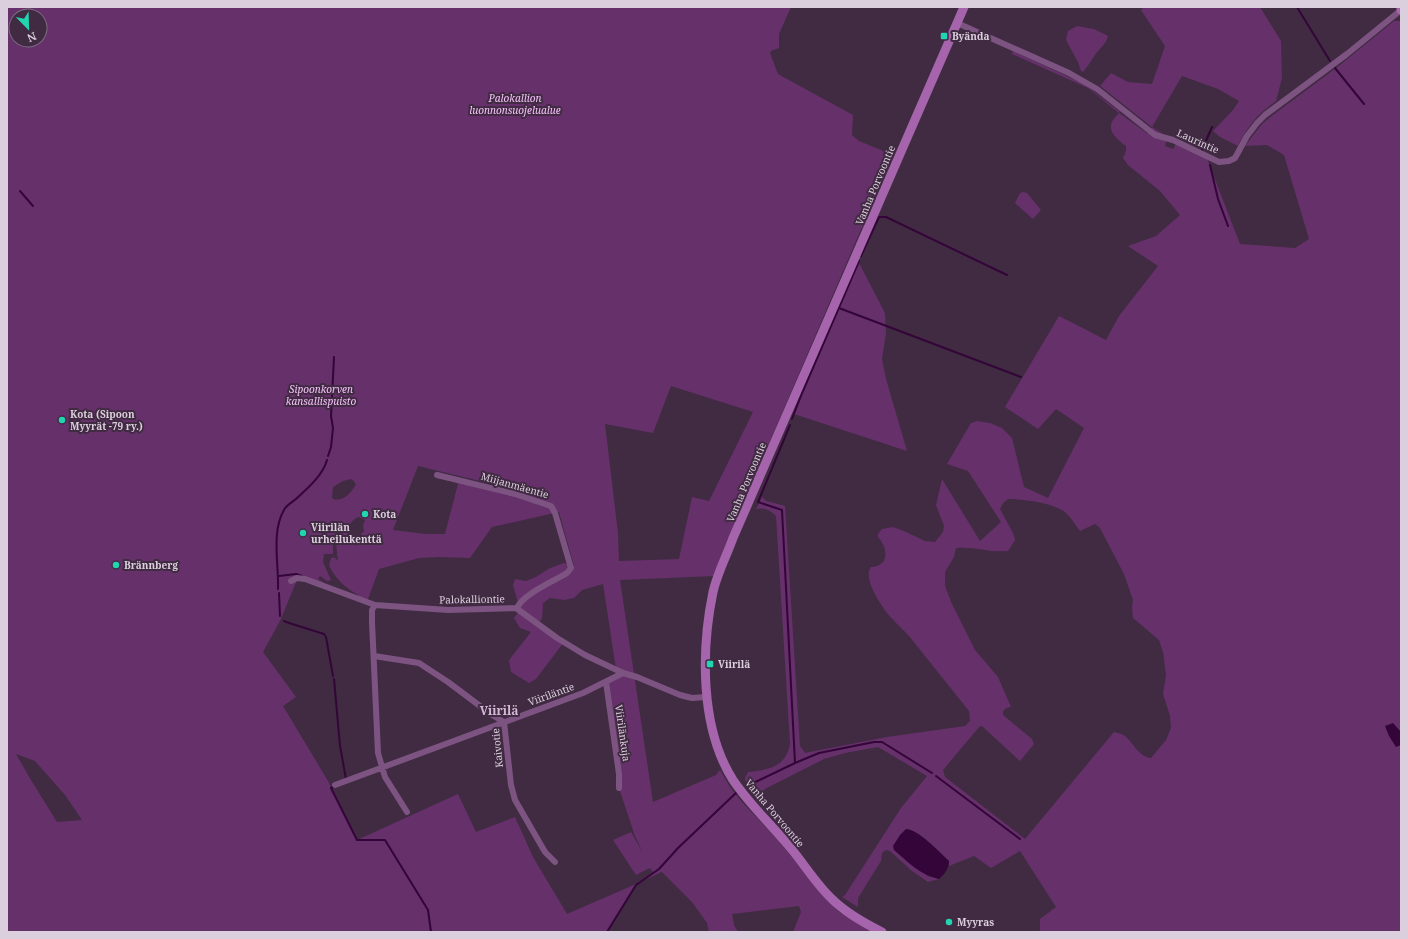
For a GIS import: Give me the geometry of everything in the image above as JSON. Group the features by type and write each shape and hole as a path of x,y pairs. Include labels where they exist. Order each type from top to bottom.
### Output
{"street":[{"name":"Vanha Porvoontie","path":"882,932 857,919 832,899 774,828 745,797 733,780 725,764 713,729 706,697 707,629 714,590 724,562 964,7"},
{"name":"Laurintie","path":"957,23 1069,73 1096,89 1155,135 1173,140 1211,159 1223,162 1234,158 1247,136 1265,115 1343,57 1401,10"},
{"name":"Miijanmäentie","path":"437,475 515,494 551,506 572,568 568,573 525,598 517,608"},
{"name":"Palokalliontie","path":"291,581 297,578 308,580 376,605 448,610 517,608 557,638 581,653 623,673"},
{"path":"376,605 372,610 378,753 382,768 390,786 407,812"},
{"name":"Kaivotie","path":"374,656 419,663 504,722 511,785 515,800 545,852 554,862"},
{"path":"623,673 637,677 680,695 692,698 706,697"},
{"name":"Viiriläntie","path":"335,785 583,693 623,673"},
{"name":"Viirilänkuja","path":"606,682 619,788"}],"green space":[{"path":"7,7 791,7 779,34 779,48 771,51 770,53 778,74 853,115 852,135 859,141 893,155 743,504 714,576 620,580 653,802 716,775 720,770 730,787 742,802 777,839 827,900 839,912 874,932 793,932 801,912 799,906 732,914 734,925 738,932 709,932 707,923 692,902 662,872 636,884 610,926 609,932 7,932","holes":["671,386 753,412 709,501 692,497 679,559 619,561 618,533 605,424 653,433","418,466 509,488 509,492 459,480 445,534 425,534 393,530","351,479 356,485 344,498 337,500 333,499 333,487 343,481","559,512 574,566 564,563 550,568 536,577 526,581 515,579 513,585 520,610 514,618 520,628 531,632 509,660 511,672 529,683 536,679 564,642 538,624 542,618 543,603 550,598 564,600 574,598 582,590 603,584 616,669 623,673 606,682 619,788 635,836 643,853 631,832 613,840 636,875 650,868 653,872 636,884 567,914 533,857 515,817 476,832 458,794 357,840 328,781 283,706 296,697 263,652 280,621 297,580 326,584 318,579 320,576 327,581 331,580 323,562 324,554 333,554 333,540 336,538 338,559 337,560 334,557 331,558 329,565 341,582 358,595 357,598 367,602 379,569 419,558 470,558 492,527","359,517 365,520 363,526 364,531 361,534 363,540 360,540 357,546 348,534 349,526 356,518","16,754 35,761 65,795 82,820 57,822"]},
{"path":"1144,7 1260,7 1281,41 1282,78 1276,101 1254,120 1238,146 1220,137 1213,131 1233,110 1239,101 1218,89 1182,76 1152,127 1100,86 1111,73 1128,82 1152,84 1165,46 1141,10"},
{"path":"1394,21 1401,21 1401,932 1039,932 1040,919 1056,907 1020,851 991,868 974,856 949,866 949,861 929,842 917,833 906,829 927,876 939,879 928,882 912,871 890,851 886,850 882,853 881,861 858,898 858,907 842,897 845,895 901,808 927,776 878,747 845,753 824,759 765,789 757,797 746,783 745,778 748,772 775,766 785,758 790,744 776,516 762,508 756,509 762,497 766,501 785,506 800,746 805,753 887,737 965,726 970,721 969,711 909,636 887,613 872,588 869,577 871,567 882,563 885,556 884,546 878,537 878,534 882,529 893,527 925,541 935,542 943,532 944,526 936,505 942,479 980,541 1001,522 968,471 947,464 971,423 977,421 990,423 1002,428 1012,438 1024,487 1048,498 1084,428 1056,409 1038,429 1005,407 1059,316 1106,340 1119,316 1158,266 1128,246 1156,236 1180,215 1160,191 1128,165 1123,158 1126,151 1126,146 1114,135 1111,128 1113,120 1119,113 1148,134 1152,127 1166,136 1167,139 1165,146 1173,149 1177,142 1206,156 1240,244 1295,248 1309,239 1284,155 1267,145 1245,146 1262,124 1273,115 1340,65","holes":["1008,499 1039,502 1056,507 1069,516 1080,531 1095,524 1100,528 1124,574 1133,600 1133,618 1159,640 1163,652 1166,675 1163,694 1170,716 1171,728 1166,740 1151,758 1140,753 1125,736 1114,732 1025,839 945,777 943,770 980,726 983,727 1020,761 1034,744 1032,739 1003,715 1003,711 1006,708 1011,707 998,677 975,650 951,602 945,586 945,572 954,557 956,548 1008,551 1015,540 1013,533 1000,509 1003,503"]},
{"path":"1077,26 1094,29 1108,36 1104,44 1083,72 1081,71 1078,62 1066,40 1068,31"},
{"path":"1013,51 1084,84 1120,112 1119,113 1088,88 1012,54"},
{"path":"1020,193 1027,193 1041,210 1033,219 1015,203"},
{"path":"859,263 885,313 886,333 882,359 886,379 907,451 794,414"}],"shaded area":[{"path":"1393,723 1401,732 1401,745 1396,747 1385,726"},
{"path":"906,829 911,830 923,837 949,861 946,871 939,879 920,871 894,850 893,846"}],"waterway":[{"path":"1297,7 1330,61"},
{"path":"1335,68 1364,104"},
{"path":"1202,150 1212,127"},
{"path":"1210,165 1218,199 1228,226"},
{"path":"20,191 33,206"},
{"path":"861,256 879,217 886,217 1007,275"},
{"path":"792,419 859,261"},
{"path":"839,308 1021,377"},
{"path":"328,456 331,447 333,428 331,416 334,357"},
{"path":"790,425 758,502 782,510 795,763"},
{"path":"278,589 276,549 280,519 286,507 306,490 319,476 327,460"},
{"path":"279,576 296,574 302,576"},
{"path":"279,593 280,616"},
{"path":"284,621 324,634 326,637 333,676"},
{"path":"334,679 340,746 346,779"},
{"path":"747,786 819,753 874,742 882,742 932,773"},
{"path":"936,776 1020,839"},
{"path":"335,786 331,788 357,840 385,840 428,910 431,932"},
{"path":"607,932 636,885 659,869 678,848 737,792"}],"place":[{"name":"Byända","path":"944,36"},
{"name":"Kota (Sipoon Myyrät -79 ry.)","path":"62,420"},
{"name":"Kota","path":"365,514"},
{"name":"Viirilän urheilukenttä","path":"303,533"},
{"name":"Brännberg","path":"116,565"},
{"name":"Viirilä","path":"710,664"},
{"name":"Myyras","path":"949,922"}],"district":[{"name":"Viirilä","path":"499,710"}],"park label":[{"name":"Palokallion luonnonsuojelualue","path":"515,104"},
{"name":"Sipoonkorven kansallispuisto","path":"321,394"}]}
